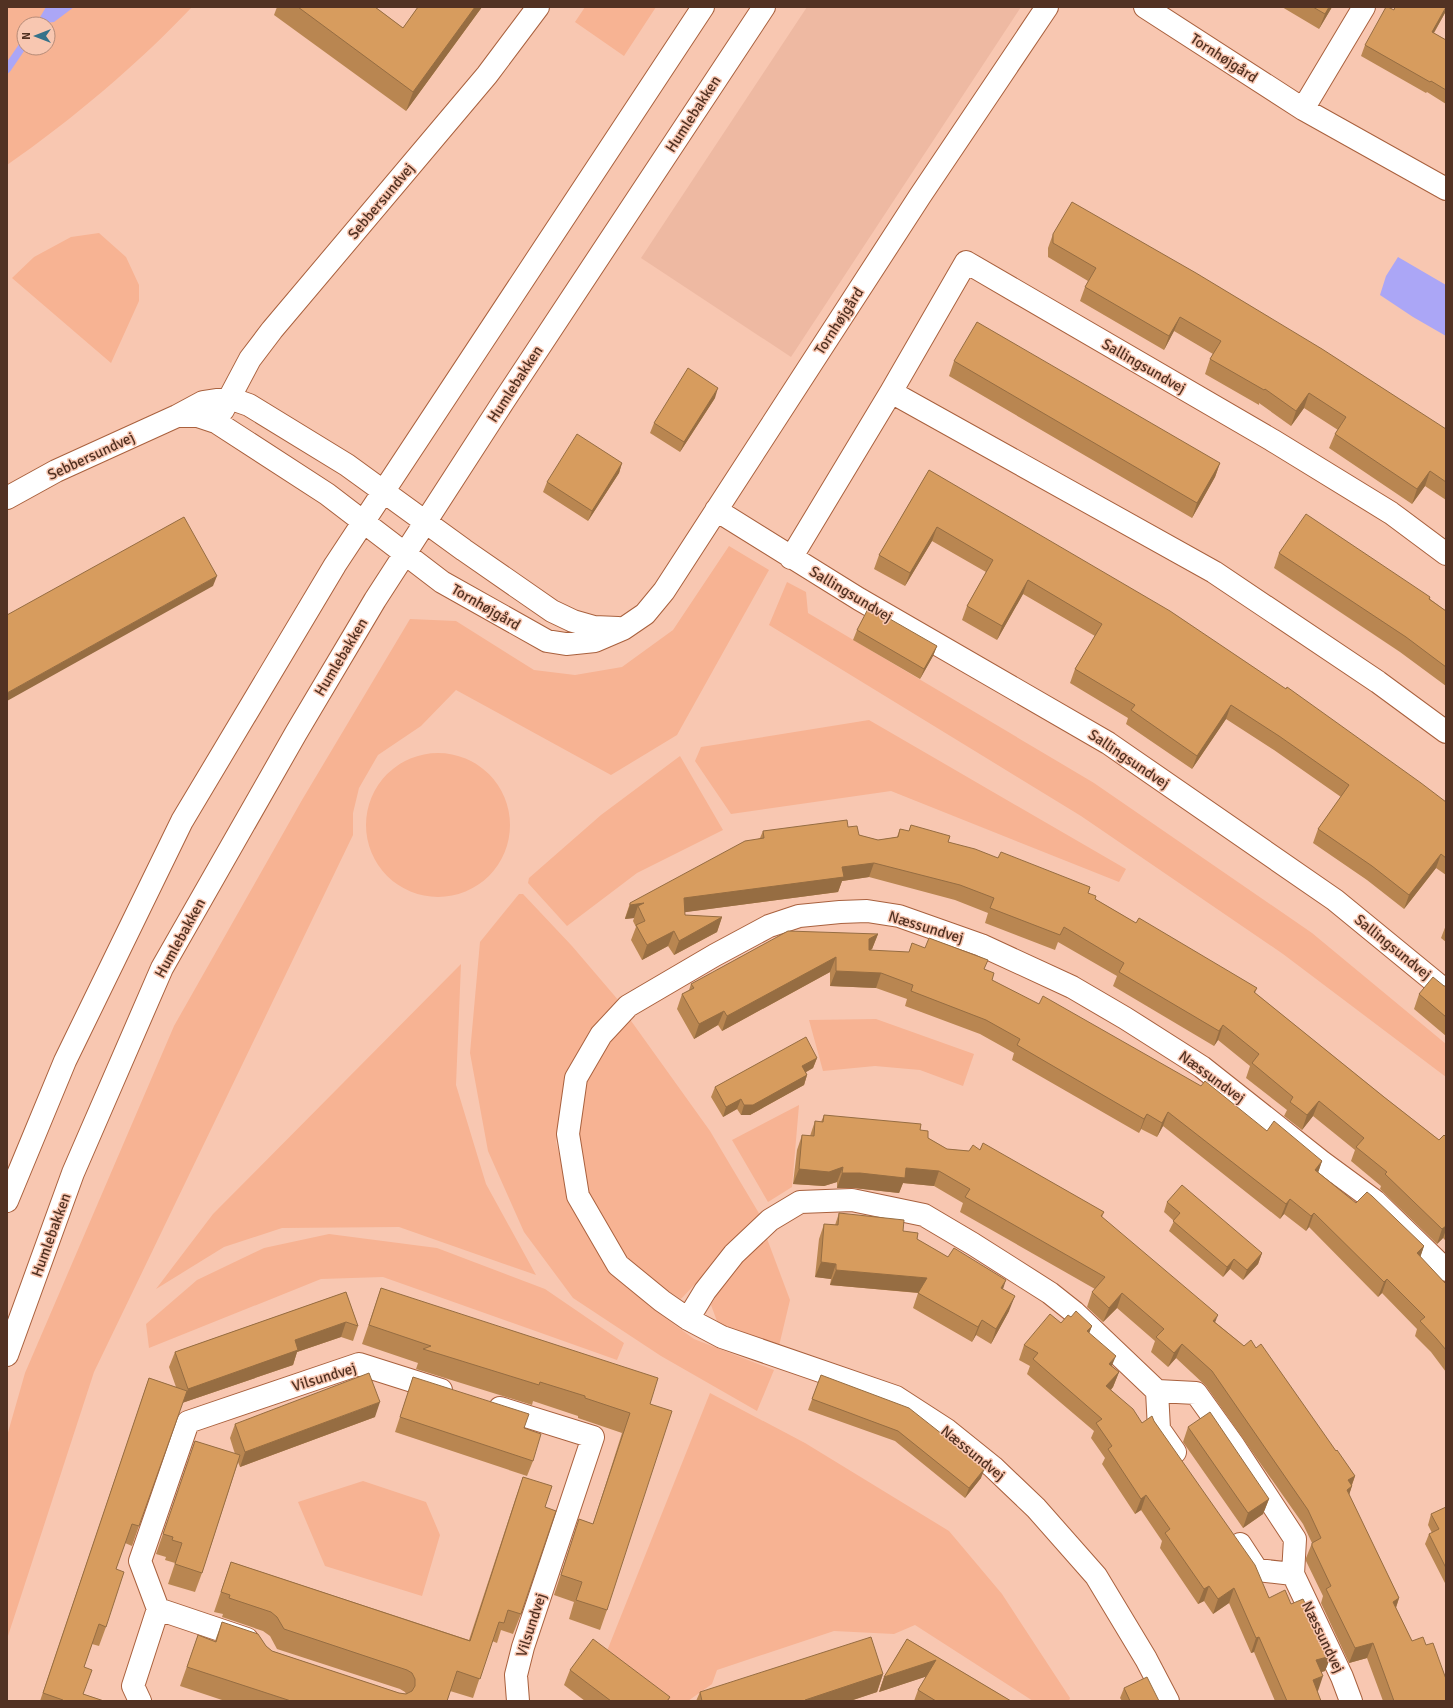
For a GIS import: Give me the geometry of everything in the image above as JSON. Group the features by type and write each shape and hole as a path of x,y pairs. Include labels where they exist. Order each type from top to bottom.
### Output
{"street":[{"name":"Sebbersundvej","path":"216,422 250,358 483,80 538,7"},
{"path":"7,1201 65,1061 182,821 294,632 364,522 703,7"},
{"name":"Humlebakken","path":"7,1355 73,1173 162,968 296,733 375,600 764,7"},
{"name":"Tornhøjgård","path":"364,522 442,582 547,641 566,644 595,640 623,629 645,614 664,591 920,196 1048,7"},
{"name":"Tornhøjgård","path":"1145,7 1303,108 1446,189"},
{"path":"1303,108 1364,7"},
{"name":"Sallingsundvej","path":"792,558 891,392 966,262 1272,440 1391,513 1446,554"},
{"path":"891,392 1214,572 1378,682 1446,732"},
{"name":"Sebbersundvej","path":"7,498 63,468 177,416 203,402 229,398 249,405 347,465 384,492"},
{"name":"Sebbersundvej","path":"177,416 198,416 216,422 327,494 364,522"},
{"path":"384,492 552,611 573,621 594,627 623,629"},
{"name":"Sallingsundvej","path":"716,510 858,599 1108,742 1335,900 1446,990"},
{"name":"Næssundvej","path":"1168,1701 1146,1658 1096,1576 1030,1503 993,1466 947,1430 896,1397 722,1337 688,1319 662,1301 618,1265 578,1196 568,1134 576,1078 601,1035 628,1006 715,955 769,926 799,916 840,912 867,911 899,916 981,944 1072,987 1125,1018 1202,1067 1322,1162 1375,1201 1446,1270"},
{"path":"688,1319 705,1291 734,1254 770,1220 800,1202 852,1200 924,1215 973,1244 1050,1294 1074,1312 1157,1391 1159,1429 1186,1467"},
{"name":"Vilsundvej","path":"158,1609 140,1561 188,1422 359,1364 456,1395"},
{"name":"Næssundvej","path":"1157,1391 1196,1393 1234,1446 1294,1539 1293,1574 1342,1678 1351,1701"},
{"name":"Vilsundvej","path":"479,1402 593,1437 523,1647 516,1675 518,1701"},
{"path":"1226,1525 1258,1570 1293,1574"},
{"path":"140,1701 133,1686 158,1609 259,1643 263,1648"}],"shaded area":[{"path":"7,7 192,7 127,70 80,110 7,165"},
{"path":"46,7 74,7 56,20 56,16 41,16"},
{"path":"585,7 656,7 624,56 575,22"},
{"path":"807,7 1021,7 791,357 641,258"},
{"path":"99,233 126,257 139,285 139,301 111,363 12,278 34,257 71,237"},
{"path":"1398,257 1446,285 1446,336 1413,317 1380,295 1386,276"},
{"path":"729,546 769,570 677,735 611,775 456,690 421,726 378,755 359,788 353,813 353,835 94,1372 7,1639 7,1436 25,1373 174,1026 302,800 410,619 456,621 534,670 575,675 622,667 673,630"},
{"path":"787,582 806,592 808,613 1094,783 1312,933 1446,1044 1446,1077 1283,954 1081,816 769,625"},
{"path":"869,720 1126,869 1119,882 891,791 731,814 695,761 701,747"},
{"path":"438,753 465,759 489,774 504,798 510,825 504,852 489,876 465,891 438,897 411,891 387,876 372,852 366,825 372,798 387,774 411,759"},
{"path":"680,756 723,830 637,873 567,926 528,883 529,878 601,815"},
{"path":"519,894 523,894 572,946 619,1001 590,1030 566,1075 556,1142 572,1206 611,1266 649,1306 694,1339 774,1370 757,1411 661,1356 573,1298 524,1232 488,1151 470,1053 480,942"},
{"path":"461,964 456,1085 486,1184 536,1275 399,1227 282,1228 224,1247 156,1289 213,1214"},
{"path":"629,1018 710,1131 760,1215 681,1299 647,1278 620,1258 583,1186 576,1137 584,1082 607,1038"},
{"path":"876,1019 974,1054 963,1086 920,1070 875,1066 823,1071 809,1020"},
{"path":"799,1105 792,1187 768,1202 732,1140"},
{"path":"329,1234 437,1248 545,1289 624,1343 617,1360 383,1277 321,1279 149,1348 146,1324 197,1280 264,1248"},
{"path":"766,1236 790,1300 779,1346 718,1324 711,1305 732,1267"},
{"path":"710,1393 805,1443 949,1531 1002,1594 1070,1698 1069,1701 1033,1701 915,1625 894,1634 834,1631 717,1670 712,1684 688,1701 665,1701 607,1651"},
{"path":"363,1481 426,1502 440,1535 422,1596 325,1566 298,1502"}],"building":[{"path":"298,7 375,7 403,28 418,7 475,7 413,92"},
{"path":"1313,7 1329,7 1325,14"},
{"path":"1386,7 1394,10 1395,7 1446,7 1432,32 1446,40 1446,90 1365,45"},
{"path":"1072,202 1196,273 1322,349 1446,429 1446,482 1430,471 1417,489 1335,434 1346,417 1309,393 1296,411 1265,389 1264,390 1210,359 1221,341 1180,317 1169,336 1085,287 1096,268 1053,243 1053,234"},
{"path":"977,322 1220,463 1197,503 954,361"},
{"path":"688,368 718,388 684,442 654,423"},
{"path":"577,434 622,463 592,511 547,482"},
{"path":"929,470 1170,611 1286,689 1287,687 1421,783 1446,802 1446,858 1441,854 1409,895 1372,866 1318,829 1349,785 1279,736 1231,705 1197,756 1131,710 1135,705 1075,669 1102,624 1028,580 1002,626 967,606 993,560 937,527 910,573 879,555"},
{"path":"1306,514 1430,597 1429,599 1446,611 1446,667 1406,637 1279,553"},
{"path":"184,517 217,576 7,693 7,615"},
{"path":"869,607 937,646 924,669 857,630"},
{"path":"847,820 848,827 857,826 859,835 878,840 898,837 900,829 909,831 911,825 950,836 948,842 975,849 998,858 1001,852 1090,887 1088,893 1096,896 1095,899 1136,923 1139,918 1257,988 1254,992 1384,1097 1439,1140 1444,1135 1446,1137 1446,1226 1442,1229 1385,1174 1387,1172 1356,1147 1364,1138 1319,1101 1307,1115 1290,1102 1293,1097 1252,1063 1259,1054 1223,1025 1219,1031 1119,972 1124,963 1064,927 1060,935 990,908 994,898 960,885 874,863 842,867 844,877 684,898 685,915 722,917 679,941 674,931 647,945 636,925 645,921 638,906 644,903 630,905 630,903 745,841 764,838 763,831"},
{"path":"788,931 878,934 869,939 869,950 909,952 912,943 925,948 929,938 988,960 984,969 994,973 992,980 1039,1004 1043,996 1201,1086 1205,1081 1267,1131 1274,1121 1322,1161 1315,1170 1356,1203 1367,1192 1424,1246 1417,1253 1446,1284 1446,1350 1420,1321 1425,1317 1387,1279 1384,1282 1314,1213 1311,1216 1290,1199 1286,1204 1168,1112 1162,1123 1147,1114 1144,1119 1017,1045 1020,1039 986,1020 911,991 913,985 881,973 836,971 836,957 727,1016 724,1011 699,1024 682,994 694,988 691,984"},
{"path":"1433,977 1446,986 1446,1017 1419,994"},
{"path":"806,1037 817,1058 802,1066 807,1075 753,1105 744,1105 741,1099 726,1107 715,1087"},
{"path":"824,1115 921,1124 920,1130 928,1131 928,1138 947,1149 969,1151 973,1145 980,1150 983,1143 1104,1212 1101,1216 1218,1315 1213,1321 1244,1346 1251,1340 1256,1348 1261,1344 1355,1476 1348,1480 1352,1486 1347,1490 1399,1598 1393,1602 1412,1641 1423,1637 1426,1645 1433,1643 1446,1679 1446,1701 1394,1701 1373,1643 1355,1648 1326,1589 1331,1586 1312,1546 1312,1543 1321,1538 1308,1510 1212,1371 1182,1344 1174,1353 1156,1337 1164,1329 1122,1293 1109,1308 1092,1292 1105,1277 965,1197 970,1189 939,1171 906,1168 905,1178 860,1173 842,1173 843,1167 829,1172 799,1169 802,1135 814,1136 815,1121 823,1122"},
{"path":"1182,1185 1262,1253 1247,1270 1234,1259 1227,1267 1173,1221 1180,1213 1167,1202"},
{"path":"839,1213 904,1220 903,1231 918,1233 917,1239 948,1257 954,1248 1006,1280 1001,1288 1015,1296 996,1329 982,1320 978,1327 918,1293 927,1278 836,1270 836,1264 821,1262 824,1224 838,1225"},
{"path":"381,1288 658,1378 650,1404 672,1411 607,1610 576,1600 582,1582 561,1575 579,1519 593,1524 630,1413 585,1398 585,1396 540,1382 539,1385 423,1349 431,1346 369,1325"},
{"path":"346,1292 358,1326 346,1322 295,1340 298,1350 188,1389 175,1352"},
{"path":"1076,1311 1092,1326 1087,1331 1116,1356 1109,1364 1119,1372 1106,1386 1133,1409 1142,1423 1152,1416 1255,1565 1269,1598 1285,1590 1291,1604 1303,1599 1331,1656 1316,1660 1323,1676 1313,1680 1321,1701 1287,1701 1259,1637 1256,1638 1234,1588 1218,1599 1209,1586 1204,1589 1165,1533 1170,1529 1146,1495 1141,1499 1108,1449 1112,1446 1096,1423 1102,1419 1033,1359 1038,1353 1024,1345 1050,1314 1061,1323 1068,1315 1071,1317"},
{"path":"369,1373 380,1402 245,1452 235,1424"},
{"path":"821,1375 909,1408 985,1468 969,1488 898,1431 812,1399"},
{"path":"413,1377 529,1414 524,1428 541,1434 533,1461 400,1417"},
{"path":"149,1378 187,1391 139,1526 132,1524 116,1569 124,1572 106,1627 99,1624 84,1667 92,1670 83,1694 104,1701 63,1701 43,1693"},
{"path":"1210,1412 1269,1499 1248,1513 1188,1427"},
{"path":"195,1441 240,1455 202,1573 175,1564 182,1543 172,1540 173,1537 163,1534"},
{"path":"523,1477 552,1486 545,1507 556,1511 521,1614 508,1610 504,1623 499,1622 480,1679 457,1671 447,1701 291,1701 187,1667 198,1635 216,1642 222,1622 258,1634 266,1646 272,1651 399,1693 406,1694 412,1691 415,1686 415,1679 412,1673 407,1670 284,1629 277,1617 271,1612 229,1598 230,1595 221,1592 231,1562 470,1641"},
{"path":"1446,1507 1446,1568 1429,1534 1439,1529 1431,1514"},
{"path":"871,1637 883,1674 805,1700 806,1701 702,1701 700,1692"},
{"path":"593,1639 670,1697 667,1701 611,1701 570,1670"},
{"path":"907,1639 1011,1701 936,1701 918,1690 936,1660 884,1677"},
{"path":"1147,1677 1159,1701 1130,1701 1124,1688"}],"waterway":[{"path":"7,69 16,56"}]}
